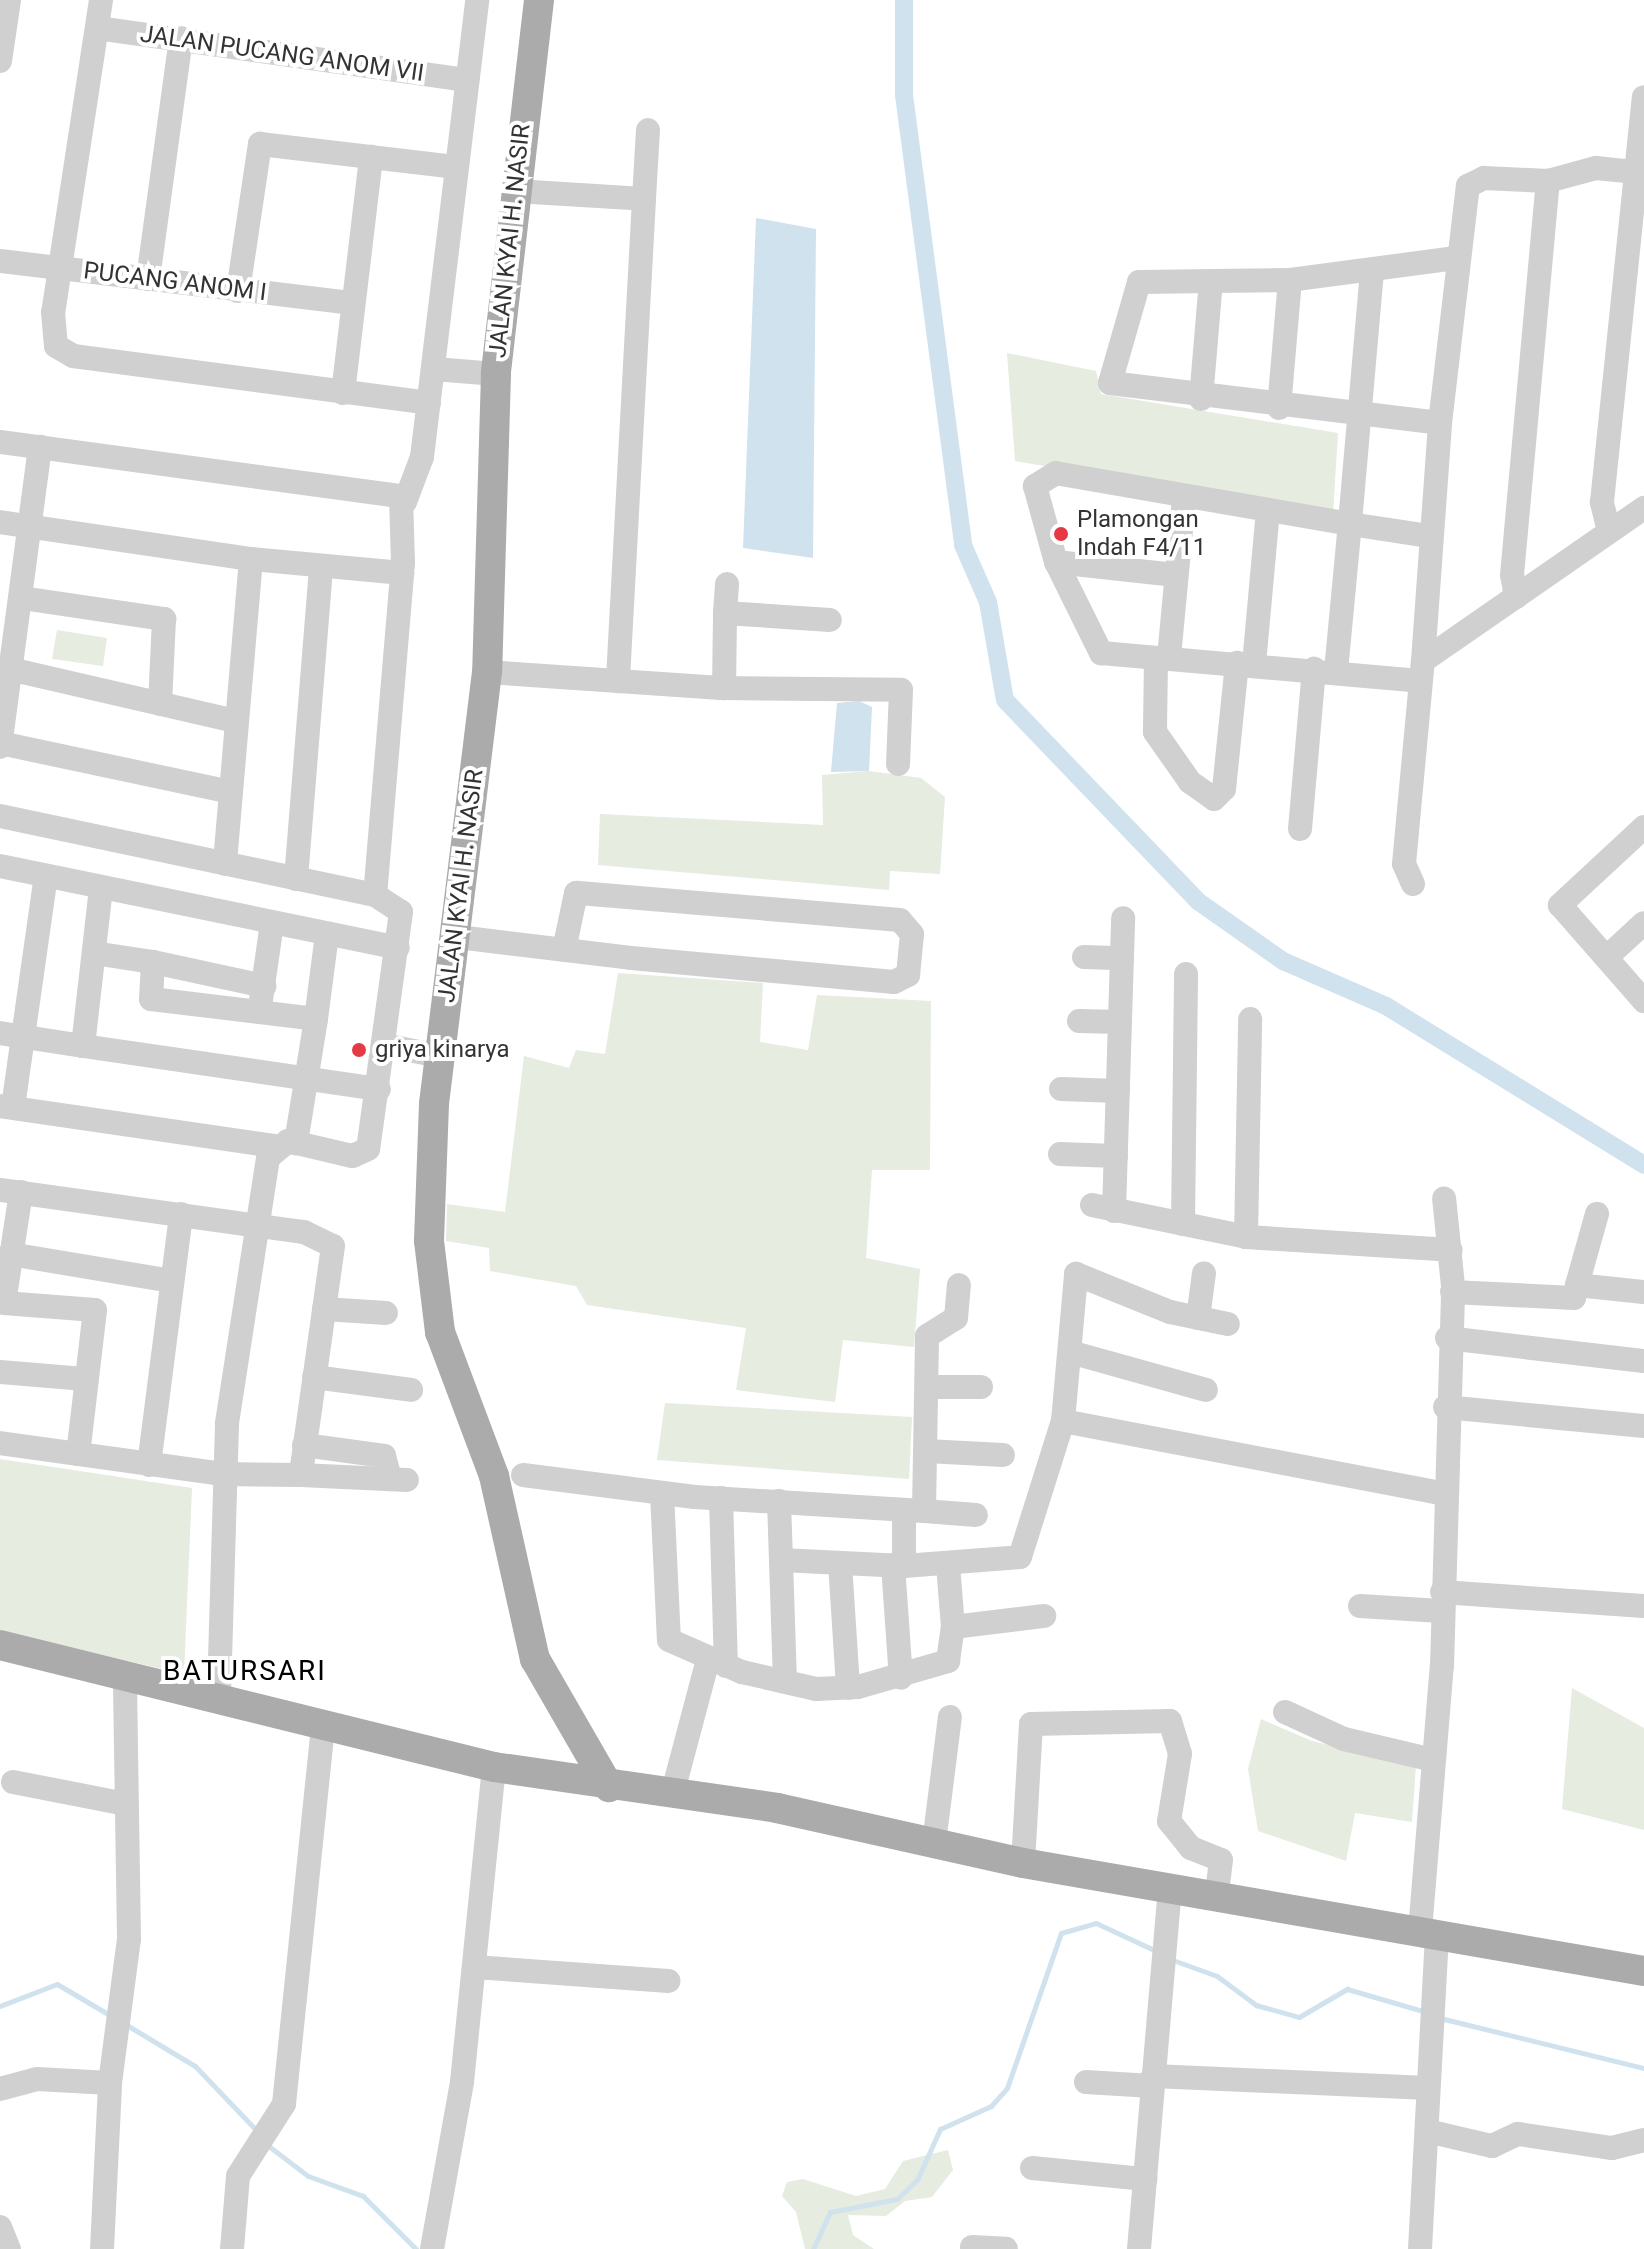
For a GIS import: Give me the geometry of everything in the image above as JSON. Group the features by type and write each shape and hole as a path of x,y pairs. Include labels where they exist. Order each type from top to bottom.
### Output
{"main road":[{"name":"JALAN KYAI H. NASIR","path":"539,0 496,374 487,672 458,937 426,1053 429,1241 440,1332 494,1476 535,1659 609,1787"},
{"path":"0,1645 494,1767 609,1787 777,1808 1023,1863 1644,1971"}],"street":[{"path":"0,61 9,0"},
{"path":"101,0 53,339 73,356 429,403"},
{"path":"375,895 402,573 405,502 415,485 434,369 455,167 477,0"},
{"name":"JALAN PUCANG ANOM VII","path":"97,28 467,80"},
{"path":"148,279 181,38"},
{"path":"1609,531 1602,502 1640,173 1644,97"},
{"path":"618,681 648,130"},
{"path":"238,291 260,144 455,167"},
{"path":"343,393 350,303 371,157"},
{"path":"1413,884 1404,864 1421,671 1428,536 1456,258 1472,182 1548,181 1596,168 1640,173"},
{"path":"1516,597 1512,575 1548,181"},
{"path":"515,191 644,199"},
{"path":"1440,423 1117,389 1109,377 1134,286 1290,280 1456,258"},
{"name":"PUCANG ANOM I","path":"0,261 350,303"},
{"path":"1300,829 1350,524 1372,271"},
{"path":"1279,408 1290,280"},
{"path":"1201,399 1211,281"},
{"path":"434,369 496,374"},
{"path":"0,442 390,490 405,502"},
{"path":"40,447 14,670 0,744 231,792"},
{"path":"1428,536 1047,475 1033,495 1056,562 1096,649 1107,656 1325,670 1421,671 1516,597 1644,508"},
{"path":"1184,499 1155,732 1190,782 1214,799 1224,789 1268,510"},
{"path":"0,522 251,559 402,573"},
{"path":"225,864 251,559"},
{"path":"1056,562 1175,575"},
{"path":"296,879 321,566"},
{"path":"724,688 727,584"},
{"path":"22,598 164,619 160,704"},
{"path":"725,613 830,620"},
{"path":"14,670 235,721"},
{"path":"487,672 724,688 901,690 898,764"},
{"path":"0,816 375,895 400,908 398,948 379,1089 366,1153 6,1106 12,1035 46,876"},
{"path":"1644,827 1560,905 1644,1001"},
{"path":"0,866 398,948"},
{"path":"83,1046 101,888"},
{"path":"458,937 564,950 894,982 908,975 912,934 900,920 576,893 564,950"},
{"path":"1123,918 1116,1156 1103,1208 1246,1237 1451,1250"},
{"path":"259,1013 272,923"},
{"path":"1607,957 1644,923"},
{"path":"219,1700 223,1474 258,1225 307,1078 327,934"},
{"path":"94,953 153,962 264,986"},
{"path":"1084,957 1122,958"},
{"path":"153,962 151,999 316,1019"},
{"path":"1183,1224 1186,974"},
{"path":"1246,1237 1250,1019"},
{"path":"1079,1021 1120,1022"},
{"path":"12,1035 379,1089"},
{"path":"384,1045 426,1053"},
{"path":"1061,1089 1118,1091"},
{"path":"1060,1154 1116,1156"},
{"path":"95,1310 4,1303 10,1254 10,1191 258,1225 331,1239 301,1475"},
{"path":"1420,2249 1427,2131 1428,1932 1445,1494 1447,1338 1452,1292 1451,1250 1444,1198"},
{"path":"149,1465 181,1214"},
{"path":"1452,1292 1574,1298 1597,1214"},
{"path":"10,1254 171,1281"},
{"path":"78,1454 98,1269"},
{"path":"1198,1318 1204,1273"},
{"path":"781,1560 899,1566 948,1565 1023,1555 1063,1421 1076,1274 1198,1318 1228,1324"},
{"path":"901,1678 899,1566 926,1451 928,1332 956,1318 959,1285"},
{"path":"1577,1285 1644,1292"},
{"path":"324,1309 386,1313"},
{"path":"1447,1338 1644,1361"},
{"path":"1070,1352 1206,1390"},
{"path":"0,1372 85,1379"},
{"path":"314,1377 411,1390"},
{"path":"927,1387 981,1387"},
{"path":"1445,1407 1644,1426"},
{"path":"1063,1421 1445,1494"},
{"path":"0,1443 223,1474 398,1479 384,1456 304,1445"},
{"path":"926,1451 1003,1455"},
{"path":"523,1475 662,1493 976,1515"},
{"path":"662,1493 669,1640 717,1663 785,1681 848,1688 901,1678 948,1661 953,1627 948,1565"},
{"path":"672,1795 717,1663 721,1498"},
{"path":"779,1501 785,1681"},
{"path":"840,1563 848,1688"},
{"path":"1360,1606 1441,1601 1644,1606"},
{"path":"953,1627 1044,1616"},
{"path":"102,2249 110,2083 129,1939 125,1677"},
{"path":"1285,1712 1344,1739 1433,1760"},
{"path":"934,1843 950,1717"},
{"path":"1023,1863 1031,1724 1170,1721 1180,1754 1169,1821 1191,1848 1221,1860 1216,1898"},
{"path":"232,2249 238,2176 284,2104 323,1726"},
{"path":"432,2249 474,1967 494,1767"},
{"path":"13,1782 126,1804"},
{"path":"1139,2249 1170,1889"},
{"path":"474,1967 668,1981"},
{"path":"0,2089 37,2079 110,2083"},
{"path":"1086,2082 1428,2088"},
{"path":"1427,2131 1492,2146 1518,2134 1612,2148 1644,2140"},
{"path":"1032,2168 1145,2179"},
{"path":"0,2227 8,2249"},
{"path":"972,2247 1006,2249"}],"shaded area":[{"path":"1007,353 1096,371 1101,394 1338,433 1333,514 1015,461"},
{"path":"57,630 107,638 103,666 52,659"},
{"path":"869,771 921,778 945,797 940,874 890,871 889,890 598,865 600,814 823,825 822,775"},
{"path":"618,973 763,983 760,1042 808,1050 817,995 931,1001 930,1170 872,1170 866,1258 920,1269 914,1347 843,1340 835,1402 736,1390 746,1328 587,1305 576,1286 490,1271 489,1248 446,1241 447,1204 505,1212 524,1056 569,1068 576,1050 605,1054"},
{"path":"665,1403 912,1417 909,1479 657,1460"},
{"path":"0,1459 192,1488 184,1674 0,1631"},
{"path":"1572,1688 1644,1728 1644,1830 1562,1809"},
{"path":"1261,1719 1312,1741 1416,1765 1412,1822 1355,1813 1346,1861 1258,1831 1248,1769"},
{"path":"948,2150 953,2170 932,2197 905,2201 886,2216 848,2215 853,2235 874,2249 805,2249 796,2212 782,2196 787,2182 803,2179 856,2196 885,2189 903,2161"}],"water":[{"path":"756,218 816,229 813,558 743,548"},
{"path":"859,701 872,707 869,771 831,772 837,703"}],"waterway":[{"path":"904,0 904,95 963,545 988,602 1005,700 1199,902 1283,961 1386,1006 1644,1165"},
{"path":"813,2249 830,2212 897,2199 917,2180 940,2129 991,2106 1007,2088 1061,1933 1096,1923 1154,1950"},
{"path":"1170,1959 1217,1976 1256,2005 1299,2017 1347,1989 1426,2012"},
{"path":"0,2006 57,1984 113,2017"},
{"path":"1440,2018 1644,2068"},
{"path":"125,2024 195,2066 258,2132"},
{"path":"266,2144 308,2176 363,2196 416,2249"}],"place":[{"name":"Plamongan Indah F4/11","path":"1061,534"},
{"name":"griya kinarya","path":"359,1050"}],"district":[{"name":"BATURSARI","path":"245,1671"}]}
